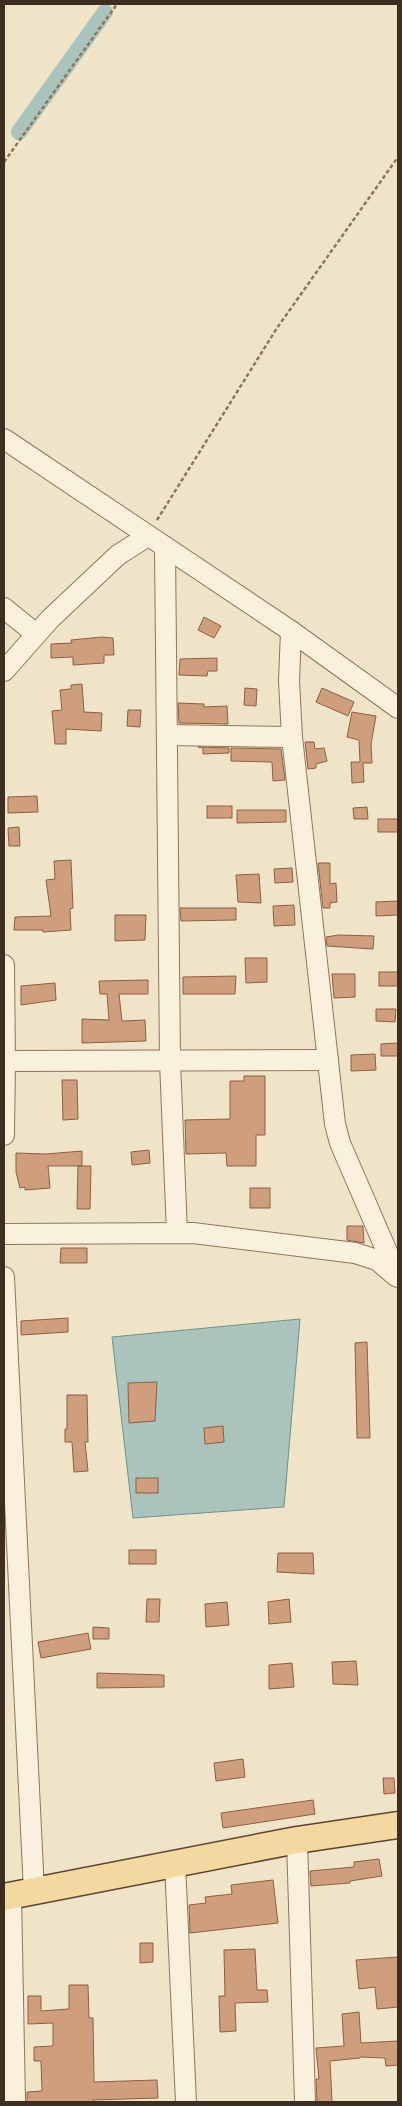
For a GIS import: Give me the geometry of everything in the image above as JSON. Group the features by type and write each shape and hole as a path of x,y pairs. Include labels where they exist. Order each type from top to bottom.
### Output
{"main road":[{"path":"16,1894 297,1840 398,1825"}],"street":[{"path":"4,439 291,632 398,708"},
{"path":"4,671 36,634 118,555 148,536"},
{"path":"165,547 170,1061 177,1233"},
{"path":"4,608 36,634"},
{"path":"291,632 289,681 292,737 335,1124 340,1143 398,1278"},
{"path":"167,735 292,737"},
{"path":"4,965 4,1135"},
{"path":"5,1062 328,1060"},
{"path":"4,1234 193,1233 354,1253 377,1260 398,1278"},
{"path":"4,1277 16,1894 15,2102"},
{"path":"297,1840 305,2102"},
{"path":"175,1864 186,2102"}],"path":[{"path":"4,162 117,4"},
{"path":"148,536 277,328 398,157"}],"water":[{"path":"300,1319 284,1507 133,1518 112,1337"}],"building":[{"path":"204,617 221,626 214,638 198,630"},
{"path":"102,637 113,638 114,655 104,655 104,663 73,665 73,657 51,658 51,644 72,643 71,640"},
{"path":"217,658 217,671 208,671 207,676 179,675 180,659"},
{"path":"82,684 84,712 102,713 101,731 66,729 66,744 55,744 52,711 62,710 60,690 71,689 71,685"},
{"path":"245,688 257,689 256,706 244,705"},
{"path":"322,688 354,702 348,716 316,702"},
{"path":"178,703 204,704 204,707 227,706 228,724 179,723"},
{"path":"128,710 141,710 140,727 127,726"},
{"path":"352,712 376,716 371,744 372,763 363,763 364,782 352,783 351,762 360,762 359,740 347,737"},
{"path":"305,742 314,742 315,749 324,748 327,761 316,764 316,768 308,769"},
{"path":"198,747 229,748 229,753 203,754 203,748"},
{"path":"231,748 281,749 285,780 273,781 272,762 231,761"},
{"path":"37,796 38,812 8,813 8,797"},
{"path":"207,806 232,806 232,818 207,818"},
{"path":"367,807 368,819 354,819 353,808"},
{"path":"237,810 286,810 286,822 237,823"},
{"path":"378,819 398,819 398,832 378,832"},
{"path":"19,827 20,846 9,846 8,828"},
{"path":"71,860 73,908 70,909 71,930 43,932 43,930 14,930 15,917 51,916 46,880 55,879 54,861"},
{"path":"318,863 330,863 330,884 336,883 337,902 330,903 330,908 323,908"},
{"path":"292,868 293,882 275,883 274,869"},
{"path":"259,874 261,903 238,902 236,875"},
{"path":"398,901 398,915 376,916 376,902"},
{"path":"294,905 295,925 274,926 273,906"},
{"path":"180,908 236,908 236,920 181,921"},
{"path":"115,915 146,915 145,940 115,941"},
{"path":"339,935 374,936 373,949 327,946 326,937"},
{"path":"245,958 267,958 267,982 246,983"},
{"path":"379,972 398,972 398,986 379,986"},
{"path":"332,974 355,974 355,997 334,998"},
{"path":"236,976 235,994 183,994 183,977"},
{"path":"148,980 148,994 119,994 122,1021 145,1020 146,1041 82,1043 82,1019 109,1020 107,994 100,994 99,981"},
{"path":"55,983 56,1000 21,1005 21,986"},
{"path":"376,1009 396,1009 395,1022 376,1021"},
{"path":"398,1043 398,1056 381,1056 381,1044"},
{"path":"375,1054 376,1070 351,1071 351,1055"},
{"path":"244,1076 265,1076 265,1135 256,1135 256,1166 227,1166 226,1153 186,1154 185,1120 230,1119 230,1081 244,1081"},
{"path":"62,1080 77,1080 78,1119 63,1120"},
{"path":"149,1150 150,1163 132,1165 131,1152"},
{"path":"82,1151 82,1166 48,1166 50,1188 25,1190 25,1187 20,1188 16,1172 16,1153 46,1154"},
{"path":"78,1166 91,1166 90,1209 77,1209"},
{"path":"250,1188 270,1188 270,1208 250,1208"},
{"path":"347,1226 363,1226 364,1243 347,1240"},
{"path":"61,1248 87,1248 87,1263 60,1263"},
{"path":"68,1318 68,1332 21,1335 21,1321"},
{"path":"367,1342 370,1438 357,1438 355,1343"},
{"path":"157,1382 155,1421 129,1423 128,1383"},
{"path":"67,1395 87,1395 88,1442 85,1442 88,1471 74,1472 72,1442 65,1442"},
{"path":"223,1426 224,1442 205,1444 204,1428"},
{"path":"136,1478 158,1478 158,1493 136,1493"},
{"path":"129,1550 156,1550 156,1564 129,1564"},
{"path":"278,1553 313,1553 314,1574 277,1572"},
{"path":"147,1599 160,1599 159,1622 146,1622"},
{"path":"289,1599 291,1622 269,1624 268,1602"},
{"path":"227,1602 229,1625 206,1627 205,1604"},
{"path":"93,1627 109,1628 109,1639 93,1639"},
{"path":"88,1633 91,1649 41,1658 38,1642"},
{"path":"356,1661 358,1685 333,1684 332,1662"},
{"path":"292,1663 294,1687 269,1689 269,1665"},
{"path":"97,1673 164,1675 164,1687 97,1688"},
{"path":"243,1759 245,1777 216,1781 214,1763"},
{"path":"383,1778 394,1778 395,1793 384,1794"},
{"path":"313,1800 315,1814 223,1828 221,1813"},
{"path":"379,1859 382,1876 350,1881 350,1883 311,1886 310,1871 354,1867 354,1862"},
{"path":"273,1880 278,1923 190,1933 189,1905 206,1903 205,1897 232,1894 231,1885"},
{"path":"140,1943 153,1943 153,1962 140,1963"},
{"path":"255,1949 257,1990 267,1990 268,2002 235,2003 236,2031 220,2032 219,1996 225,1996 224,1950"},
{"path":"398,1957 398,2007 377,2009 375,1987 359,1989 356,1960"},
{"path":"69,1985 88,1985 89,2018 93,2018 94,2082 157,2080 158,2098 93,2100 93,2102 27,2102 27,2092 42,2091 41,2061 34,2061 34,2047 53,2046 53,2023 28,2024 28,1996 41,1996 41,2011 69,2009"},
{"path":"359,2012 361,2043 398,2041 398,2065 386,2066 385,2058 360,2057 330,2061 332,2102 317,2102 316,2079 319,2079 316,2048 344,2046 342,2014"}],"waterway":[{"path":"19,132 105,12"}]}
